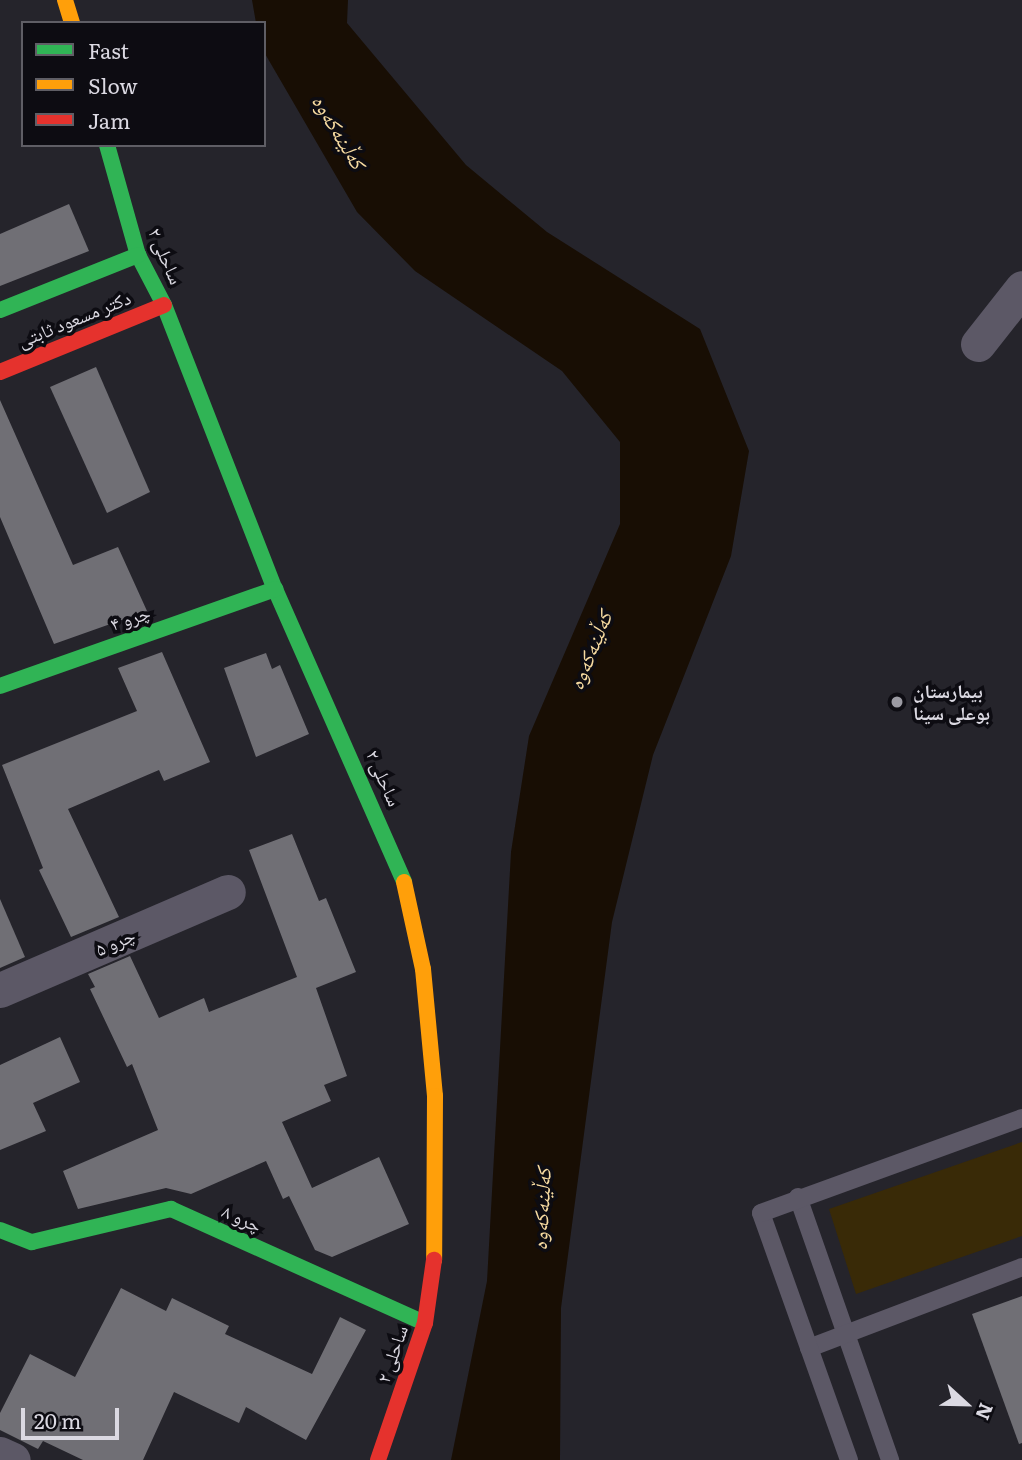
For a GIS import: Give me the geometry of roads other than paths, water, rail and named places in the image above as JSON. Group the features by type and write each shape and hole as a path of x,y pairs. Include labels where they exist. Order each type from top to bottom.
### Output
{"street":[{"path":"65,0 71,21"},
{"name":"ساحلی ۲","path":"108,147 138,255 164,305 275,589 401,867 424,969 437,1182 436,1245 425,1323 378,1460"},
{"name":"دکتر مسعود ثابتی","path":"0,310 138,255"},
{"path":"978,344 1022,288"},
{"name":"دکتر مسعود ثابتی","path":"0,372 164,305"},
{"name":"چرو ۴","path":"0,686 275,589"},
{"name":"چرو ۵","path":"0,990 229,892"},
{"name":"چرو ۸","path":"0,1230 32,1242 171,1209 425,1323"},
{"path":"0,1454 13,1460"}],"lane":[{"path":"849,1460 761,1213 798,1196 1022,1118"},
{"path":"798,1196 890,1460"},
{"path":"809,1349 845,1332 1022,1266"}],"water":[{"name":"کەڵینەکەوە","path":"252,0 348,0 347,23 466,165 547,232 700,329 749,451 731,556 653,755 612,922 561,1308 560,1460 451,1460 487,1281 511,852 529,736 620,524 620,442 562,371 415,271 357,212 266,55 266,21 256,21"}],"place":[{"name":"بیمارستان بوعلی سینا","path":"897,702"}]}
